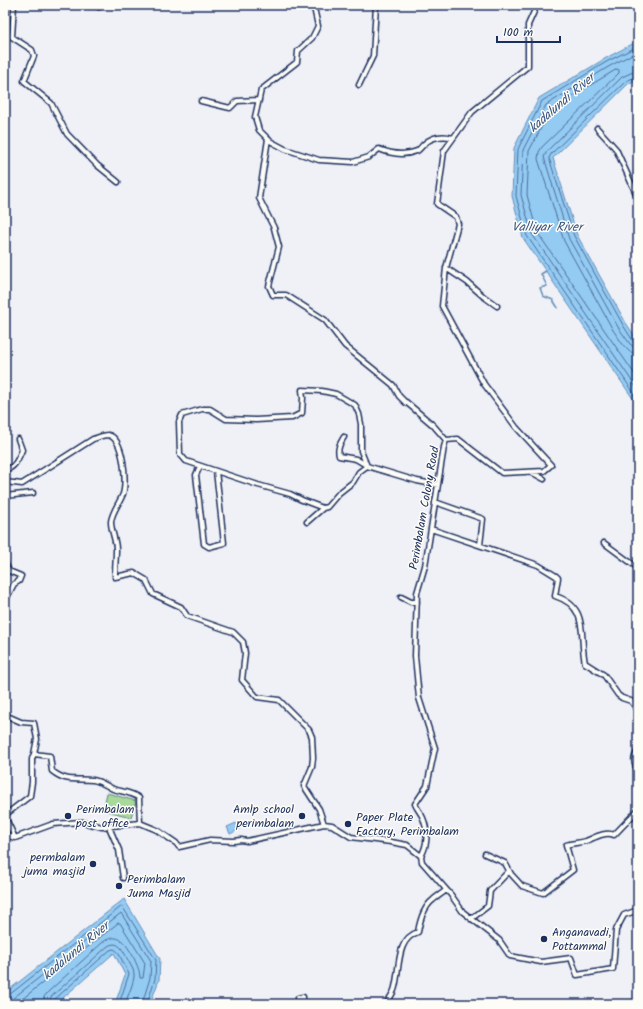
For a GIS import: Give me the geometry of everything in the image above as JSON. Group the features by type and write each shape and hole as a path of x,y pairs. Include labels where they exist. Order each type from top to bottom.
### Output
{"street":[{"path":"14,5 12,37 32,50 34,56 24,81 51,103 67,134 97,165 118,182"},
{"path":"94,5 99,7"},
{"path":"311,5 314,8 318,26 312,38 298,51 297,62 261,90 255,117 259,130 268,139 285,149 319,160 353,162 369,157 379,149 390,154 405,153 418,150 425,143 438,136 444,135 453,138"},
{"path":"359,85 373,56 376,5"},
{"name":"Perimbalam Colony Road","path":"421,856 425,850 427,836 423,817 415,804 427,786 435,748 419,698 415,656 417,593 425,566 446,440 458,439 502,473 544,472 551,465 516,427 484,384 442,306 446,268 458,224 456,217 437,204 444,151 472,112 528,66 528,25 538,5"},
{"path":"201,101 230,108 237,101 259,100"},
{"path":"597,128 616,149 638,198"},
{"path":"268,139 259,198 274,228 278,247 269,286 273,295 286,295 325,320 345,346 394,385 399,396 433,425 446,440"},
{"path":"446,268 467,282 497,306"},
{"path":"323,508 290,494 186,461 180,454 178,422 182,415 202,409 210,409 226,419 256,420 292,418 302,412 302,390 322,390 336,394 355,405 360,419 361,451 366,466"},
{"path":"403,399 406,403"},
{"path":"5,482 22,484 93,440 108,435 113,438 118,446 122,458 125,478 123,493 111,521 116,548 115,577 134,573 146,580 154,594 181,607 187,616 233,632 243,642 245,653 242,680 257,697 279,700 309,730 312,738 313,758 312,767 304,786 319,809 324,824"},
{"path":"344,437 339,446 338,452 340,456 356,459 366,466 417,481 438,485"},
{"path":"5,470 10,469 16,464 22,450 18,439"},
{"path":"200,466 196,475 200,514 204,544 209,547 224,543 216,471"},
{"path":"307,522 323,508 327,507 339,493 353,482 359,472 366,466"},
{"path":"531,472 544,479"},
{"path":"5,496 33,493"},
{"path":"435,502 483,519 480,545"},
{"path":"431,530 538,564 556,576 558,578 555,596 567,600 576,611 580,621 584,636 585,663 604,675 618,695 631,701 638,710"},
{"path":"604,543 638,568"},
{"path":"5,563 9,571 21,576 19,581 14,584 5,601"},
{"path":"401,597 411,602 417,602"},
{"path":"5,715 21,722 34,723 37,739 32,760 32,782 30,796 5,815"},
{"path":"638,750 634,758 634,764 638,772"},
{"path":"34,754 50,756 52,771 63,778 95,780 114,789 127,792 137,797 140,801 140,823"},
{"path":"485,854 505,863 509,871 522,886 543,893 572,870 566,845 586,841 611,833 614,835 638,810"},
{"path":"5,820 15,838"},
{"path":"5,835 15,838 53,824 82,822 102,827 109,827 140,823 157,830 180,847 210,840 247,841 324,824 332,825 351,837 407,845 421,856 422,862 463,912 499,940 510,956 541,962 571,958 577,975 613,969 616,930 624,915 638,910"},
{"path":"109,827 119,850 123,878"},
{"path":"471,918 488,906 490,891 509,871"},
{"path":"386,1004 395,989 402,947 412,934 418,932 421,918 426,907 446,890"},
{"path":"298,998 303,997 303,1004"}],"green space":[{"path":"107,793 136,801 131,817 103,810"}],"water":[{"name":"Valliyar River","path":"638,41 638,79 628,84 553,158 577,235 626,323 638,341 638,406 523,238 512,196 514,148 539,98 606,58"},
{"path":"236,823 240,829 230,834 227,827"},
{"name":"kadalundi River","path":"124,899 160,959 159,980 150,1004 115,1004 125,975 114,953 56,1004 5,1004 5,993"}],"waterway":[{"path":"546,271 541,274 547,286 540,288 543,296 553,300 558,308"}],"place":[{"name":"Perimbalam post office","path":"68,816"},
{"name":"Amlp school perimbalam","path":"302,816"},
{"name":"Paper Plate Factory, Perimbalam","path":"348,824"},
{"name":"permbalam juma masjid","path":"93,864"},
{"name":"Perimbalam Juma Masjid","path":"119,886"},
{"name":"Anganavadi, Pottammal","path":"544,939"}]}
